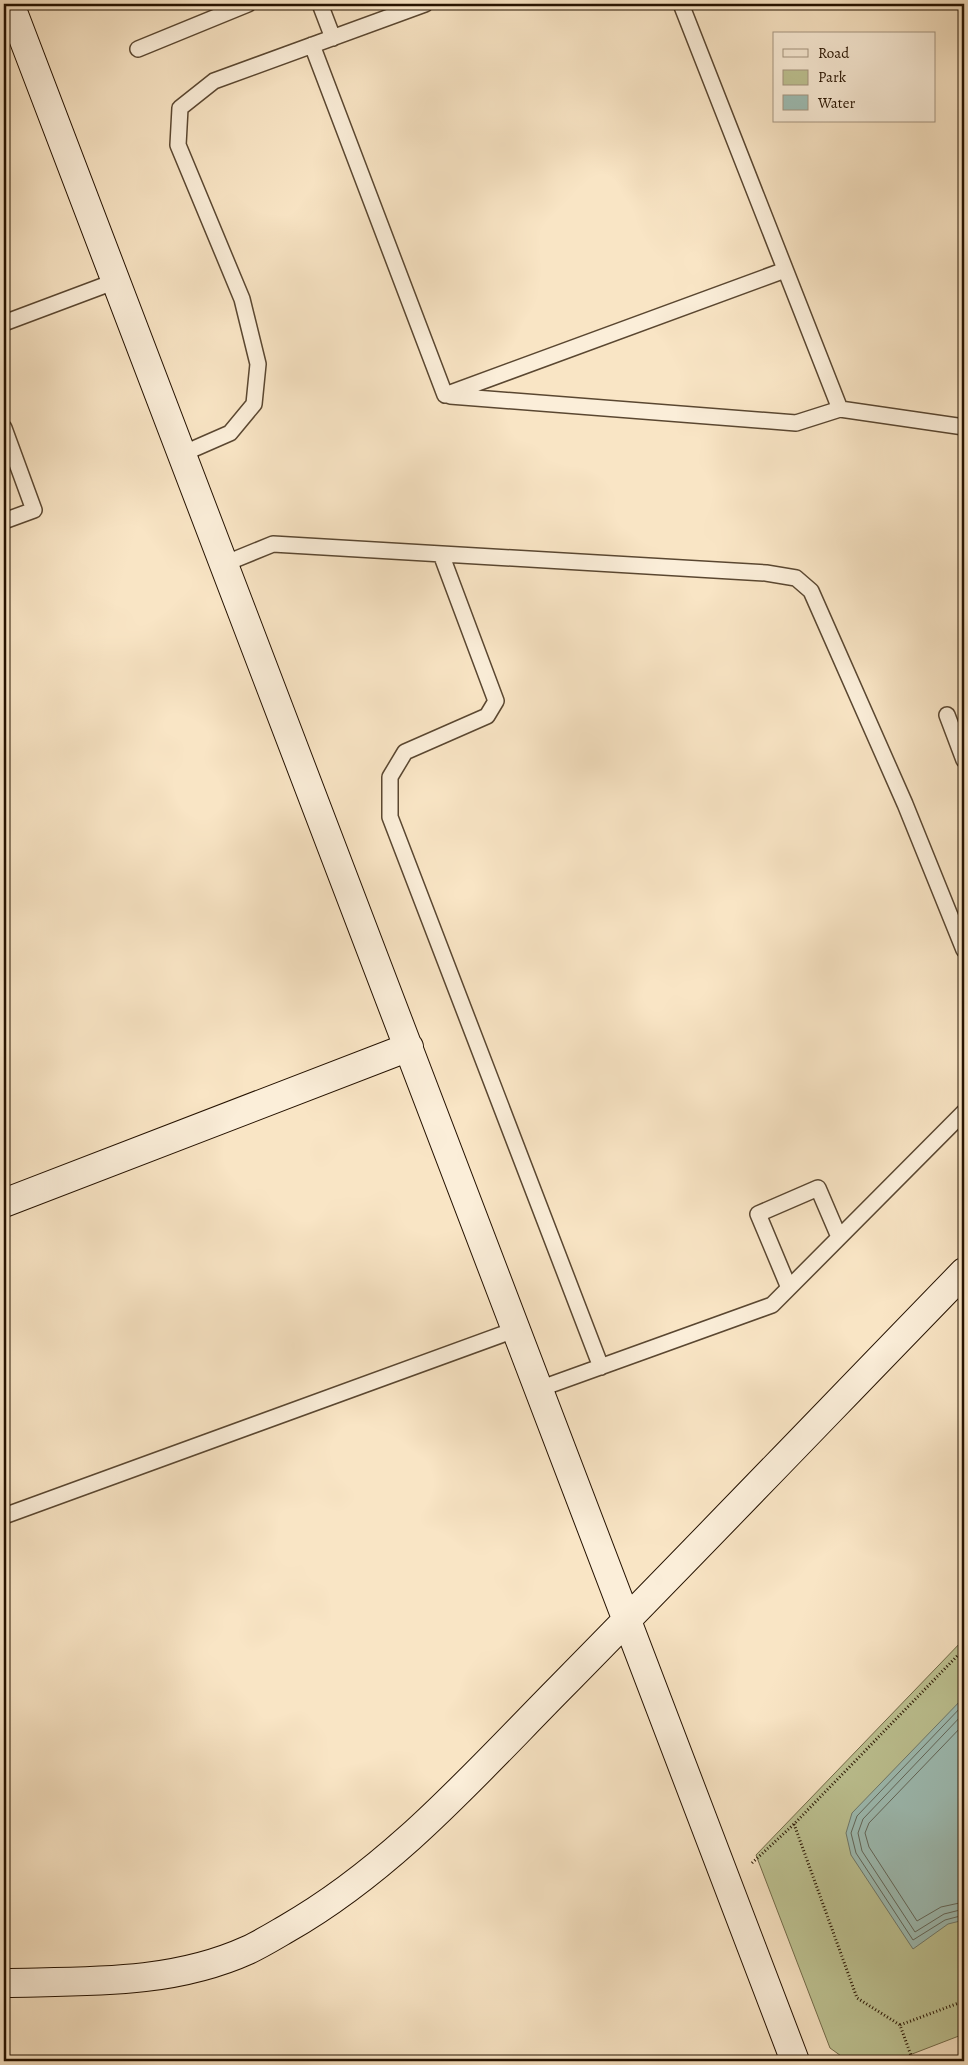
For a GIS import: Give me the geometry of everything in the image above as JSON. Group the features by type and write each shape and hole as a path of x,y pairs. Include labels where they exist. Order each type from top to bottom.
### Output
{"street":[{"path":"10,4 628,1619 795,2061"},
{"path":"4,1203 409,1048"},
{"path":"4,1983 132,1980 204,1968 250,1949 315,1913 380,1866 444,1805 628,1619 964,1272"}],"lane":[{"path":"138,49 248,4"},
{"path":"320,4 333,38"},
{"path":"182,454 230,433 254,404 258,364 242,299 178,145 180,108 214,81 425,4"},
{"path":"681,4 840,409"},
{"path":"312,46 445,395"},
{"path":"445,395 785,270"},
{"path":"4,323 116,281"},
{"path":"445,395 796,423 840,409 964,427"},
{"path":"4,428 34,510 4,521"},
{"path":"224,564 273,544 766,574 796,578 812,592 905,804 964,950"},
{"path":"441,554 496,702 487,716 405,752 390,777 390,817 601,1367"},
{"path":"947,715 964,760"},
{"path":"540,1389 772,1305 964,1112"},
{"path":"789,1288 758,1214 818,1188 839,1237"},
{"path":"4,1516 517,1329"}],"path":[{"path":"752,1864 794,1824 964,1649"},
{"path":"794,1824 857,1998 900,2026 913,2061"},
{"path":"900,2026 964,2001"}],"green space":[{"path":"964,1639 964,2034 894,2061 848,2061 830,2048 756,1855"}],"water":[{"path":"964,1697 964,1920 948,1924 913,1949 851,1855 846,1833 852,1813"}]}
